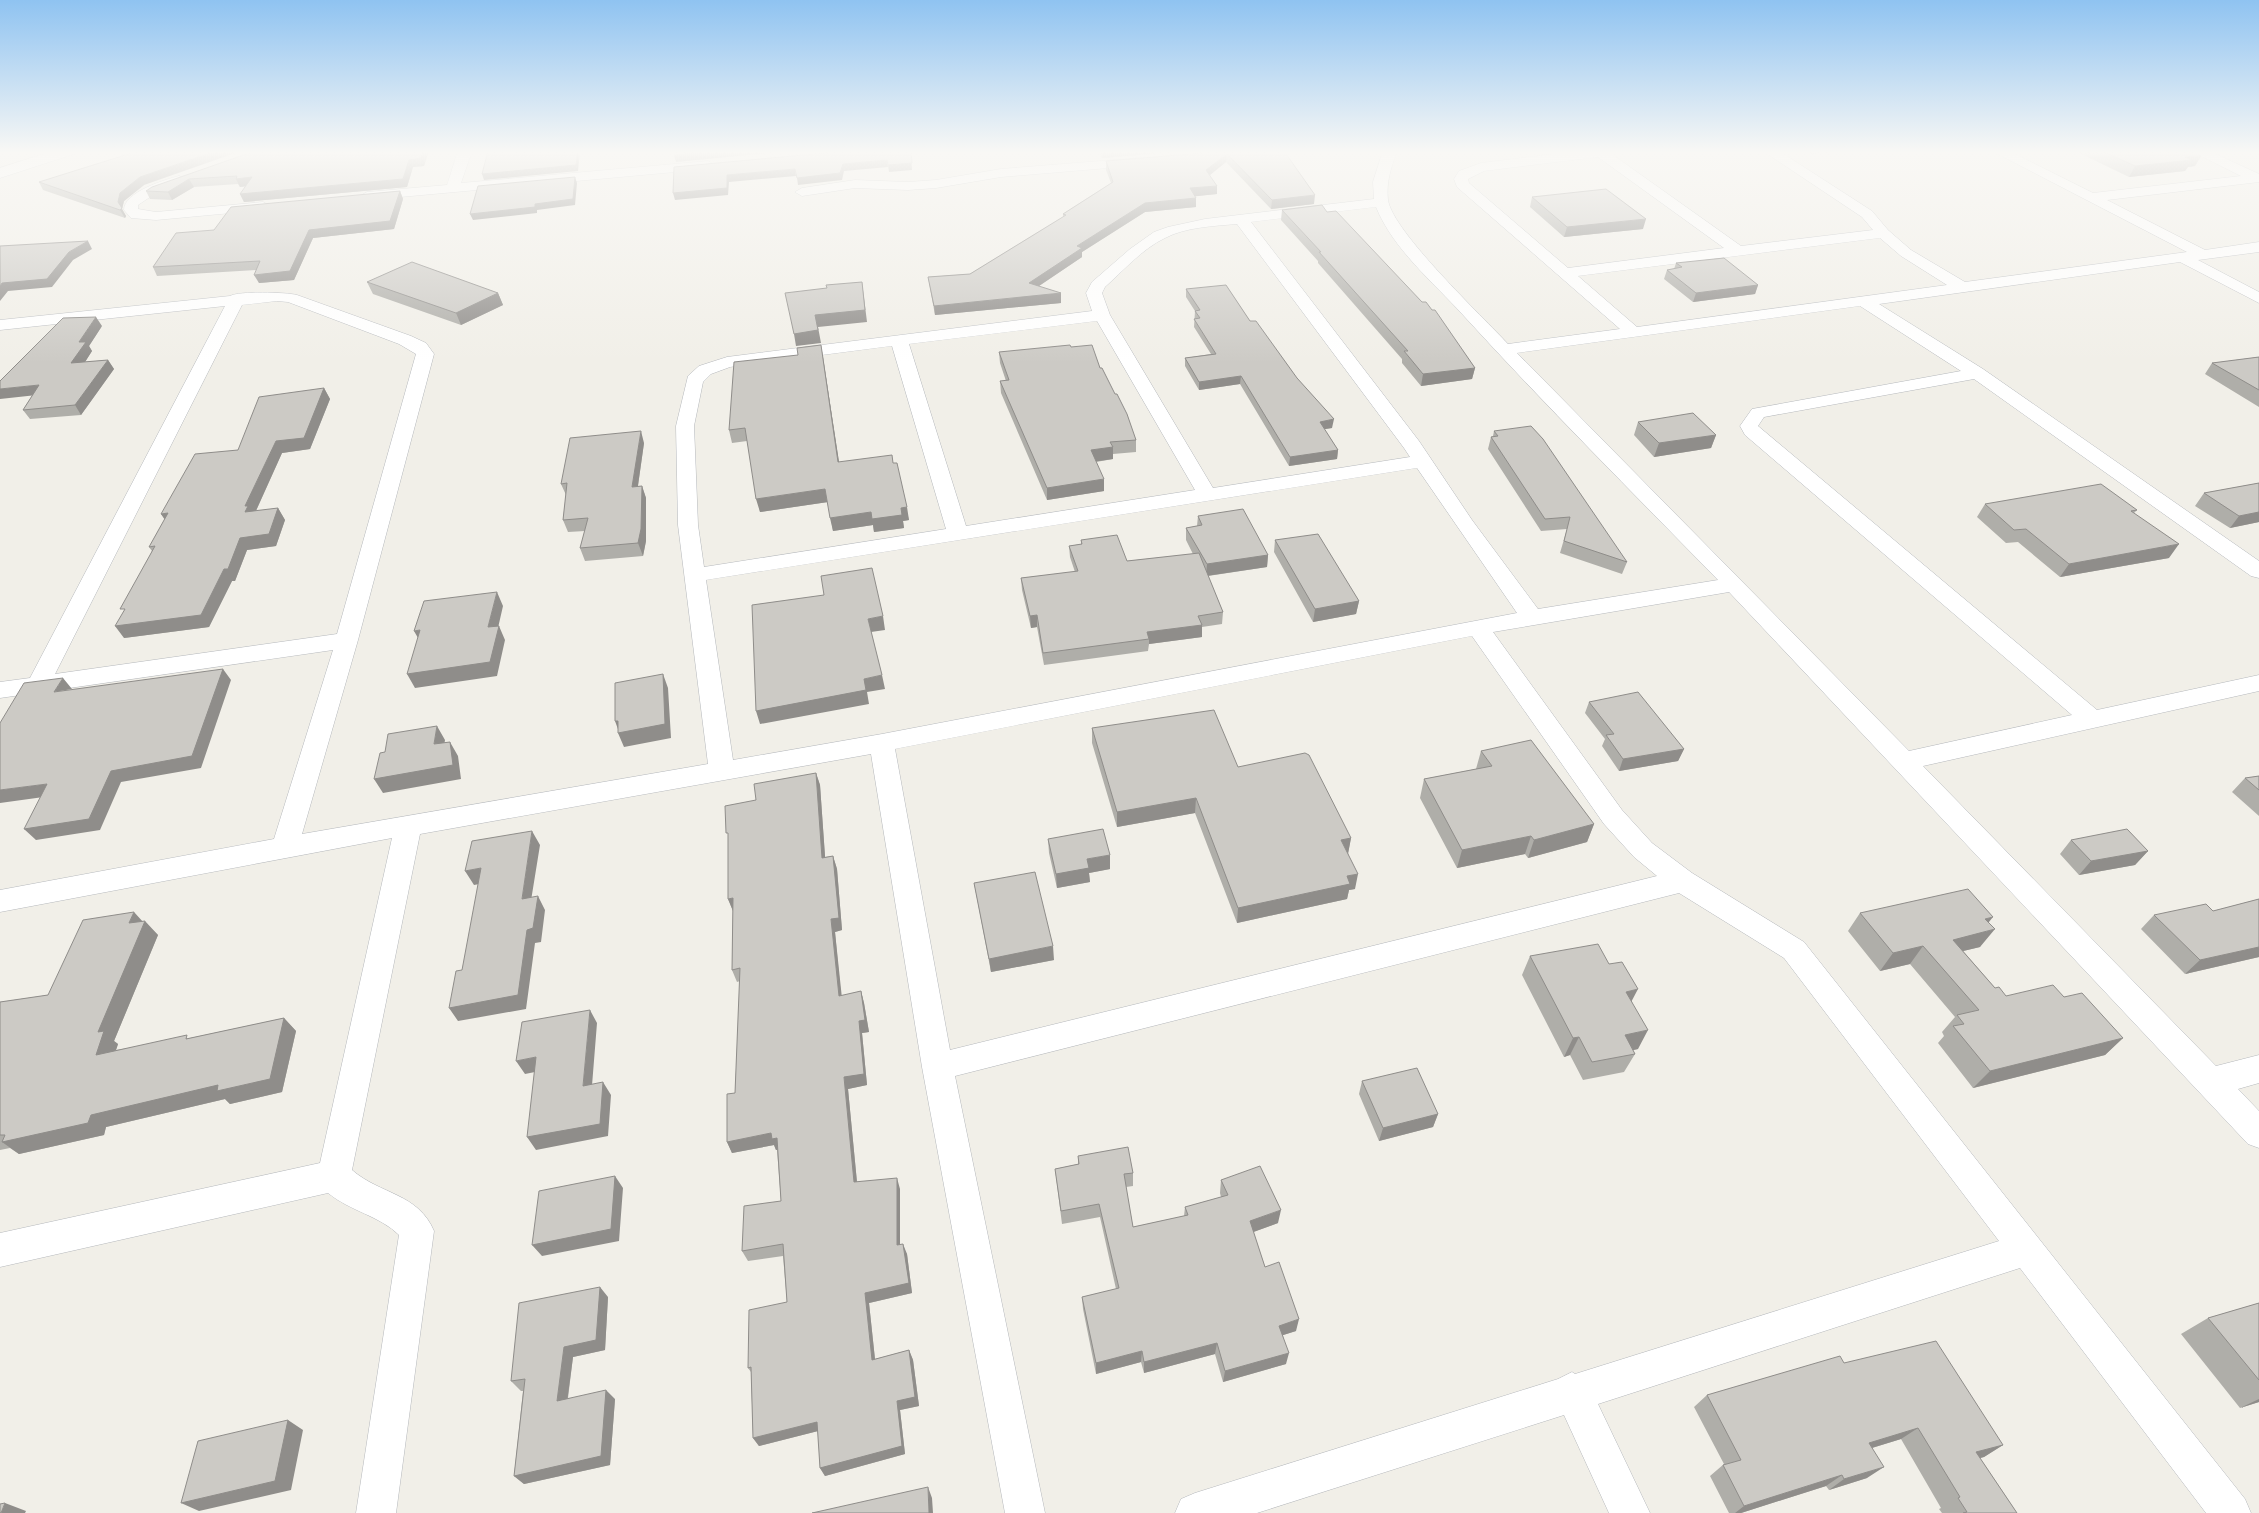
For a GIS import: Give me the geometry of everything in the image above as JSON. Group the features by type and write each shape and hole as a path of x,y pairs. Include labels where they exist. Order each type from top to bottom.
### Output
{"street":[{"path":"1207,494 1102,315 1094,293 1098,285 1143,246 1159,235 1173,230 1225,222"},
{"path":"1243,222 1412,445 1532,617"},
{"path":"1390,222 1404,242 1504,350 1734,584 2259,1133"},
{"path":"1505,222 1632,331"},
{"path":"1699,222 1738,251"},
{"path":"1873,222 1883,233 1906,253 1961,287"},
{"path":"2138,222 2202,254"},
{"path":"1564,273 1883,233"},
{"path":"1504,350 2259,246"},
{"path":"2181,258 2259,298"},
{"path":"2,327 267,295 291,298 405,340 420,347 425,354 347,640 285,847"},
{"path":"38,684 237,298"},
{"path":"1863,301 1977,374 2259,571"},
{"path":"722,771 688,525 685,426 694,380 699,374 715,365 727,362 1102,315"},
{"path":"900,341 958,535"},
{"path":"1977,374 1758,413 1749,426 1752,432 2093,720"},
{"path":"694,575 1422,461"},
{"path":"0,901 285,847 882,743 1532,617 1734,584"},
{"path":"1478,628 1613,816 1643,850 1682,881 1794,950 2231,1513"},
{"path":"0,690 347,640"},
{"path":"1904,761 2259,683"},
{"path":"882,743 938,1067 1025,1513"},
{"path":"334,1176 408,826"},
{"path":"938,1067 1682,881"},
{"path":"2210,1082 2259,1069"},
{"path":"0,1250 334,1176"},
{"path":"334,1176 360,1196 406,1218 417,1231 376,1513"},
{"path":"1195,1513 1572,1391 2027,1248"},
{"path":"1572,1391 1630,1513"}],"building":[{"path":"220,222 385,222 309,230 290,271 254,275 260,261 153,267 176,233 214,230"},
{"path":"1055,222 1116,222 1077,246 1082,248 1029,283 1061,293 934,306 928,277 970,274"},
{"path":"1293,222 1346,222 1422,302 1426,302 1432,310 1435,310 1475,368 1423,374 1404,351 1408,351 1319,252 1321,252"},
{"path":"1561,222 1620,222 1567,227"},
{"path":"88,241 69,252 47,279 2,283 0,286 0,246"},
{"path":"1724,258 1758,285 1696,293 1667,270 1682,267 1676,263"},
{"path":"412,262 498,293 456,313 367,282"},
{"path":"862,282 865,310 815,315 818,330 794,334 785,293 827,288 826,285"},
{"path":"1226,285 1250,321 1256,321 1297,378 1334,419 1320,422 1338,450 1290,457 1241,376 1199,382 1185,358 1216,354 1194,319 1200,318 1195,311 1200,310 1186,289"},
{"path":"96,317 79,342 86,342 71,363 108,360 75,405 23,410 39,385 0,389 0,381 63,318"},
{"path":"821,345 838,462 892,455 893,463 897,463 907,507 901,508 902,515 872,519 871,512 830,518 825,489 756,499 745,428 729,430 734,362 798,355 797,348"},
{"path":"1070,345 1071,347 1092,345 1100,368 1102,368 1127,414 1136,440 1110,442 1113,447 1091,450 1104,479 1047,488 1000,381 1009,380 999,352"},
{"path":"2259,357 2259,390 2212,363"},
{"path":"324,388 304,438 276,441 245,506 248,506 245,512 278,508 269,534 240,538 228,569 224,569 201,615 115,626 125,609 120,609 155,546 149,547 168,513 161,514 195,454 238,450 259,397"},
{"path":"1693,413 1716,435 1659,443 1638,422"},
{"path":"1531,426 1543,439 1627,562 1564,541 1570,517 1545,519 1491,437 1498,436 1494,431"},
{"path":"641,431 632,487 642,486 641,529 638,543 580,548 588,518 563,520 567,483 561,484 570,438"},
{"path":"2259,483 2259,512 2239,516 2204,493"},
{"path":"2101,484 2137,510 2131,511 2179,544 2069,564 2026,529 2014,530 1985,504"},
{"path":"1243,509 1268,555 1207,564 1186,528 1202,525 1198,516"},
{"path":"1318,534 1359,601 1315,609 1275,540"},
{"path":"1117,535 1127,561 1199,553 1223,612 1198,616 1202,625 1147,632 1149,639 1043,653 1037,615 1030,616 1021,578 1078,571 1069,546 1082,544 1081,540"},
{"path":"872,568 883,616 868,619 882,675 864,679 866,690 756,711 752,605 824,595 821,576"},
{"path":"497,592 488,627 499,626 490,662 407,674 420,630 414,631 424,601"},
{"path":"223,669 192,756 111,771 89,819 24,829 47,784 0,790 0,723 24,683 63,678 54,692"},
{"path":"663,674 665,724 618,733 618,721 615,721 615,683"},
{"path":"1638,692 1684,749 1623,759 1606,735 1614,734 1589,702"},
{"path":"1214,710 1238,767 1305,753 1309,755 1351,838 1341,840 1358,874 1347,876 1350,884 1238,908 1196,798 1117,812 1092,728"},
{"path":"437,726 434,744 450,742 453,765 374,779 380,753 385,752 388,734"},
{"path":"1531,740 1594,824 1534,840 1531,836 1462,850 1424,779 1492,766 1481,751"},
{"path":"816,773 822,858 833,856 839,918 831,919 839,996 861,991 865,1020 859,1021 864,1074 844,1077 854,1182 897,1178 897,1245 903,1244 909,1283 865,1293 872,1360 909,1350 915,1397 897,1401 902,1446 820,1468 817,1422 753,1438 751,1367 748,1368 749,1310 787,1302 783,1244 742,1251 744,1206 781,1201 777,1138 772,1139 771,1133 727,1142 727,1094 735,1093 740,968 732,970 733,898 728,899 728,833 726,833 725,806 756,800 754,784"},
{"path":"2259,776 2259,790 2245,778"},
{"path":"1103,829 1110,855 1087,859 1089,868 1056,874 1048,839"},
{"path":"2127,829 2148,851 2091,861 2071,840"},
{"path":"532,831 522,899 538,896 533,928 527,930 518,995 449,1008 456,971 462,970 481,868 465,871 472,841"},
{"path":"1035,872 1053,946 989,959 974,883"},
{"path":"1968,889 1993,917 1985,919 1995,929 1953,940 1995,988 1999,987 2006,996 2053,985 2064,997 2082,993 2123,1038 1990,1071 1953,1026 1964,1024 1957,1015 1979,1010 1923,946 1893,953 1860,913"},
{"path":"2259,899 2259,947 2200,960 2154,915 2206,904 2213,911"},
{"path":"134,912 129,923 145,921 98,1032 104,1031 96,1055 187,1035 186,1039 284,1018 270,1079 217,1091 218,1085 91,1115 88,1123 2,1142 5,1135 0,1135 0,1002 48,995 83,920"},
{"path":"1598,944 1609,964 1622,962 1638,989 1626,992 1648,1030 1625,1035 1635,1054 1592,1062 1579,1037 1573,1038 1530,956"},
{"path":"590,1010 583,1086 603,1082 600,1124 527,1137 536,1057 516,1061 522,1022"},
{"path":"1417,1068 1438,1114 1383,1128 1362,1081"},
{"path":"1128,1147 1133,1173 1124,1174 1133,1227 1188,1215 1185,1207 1228,1195 1221,1180 1260,1166 1281,1210 1250,1221 1265,1267 1279,1262 1299,1319 1279,1326 1289,1353 1225,1371 1217,1343 1144,1362 1142,1351 1096,1363 1082,1297 1119,1288 1099,1204 1061,1211 1055,1169 1079,1164 1078,1156"},
{"path":"615,1176 611,1229 532,1245 539,1191"},
{"path":"600,1287 596,1340 564,1347 557,1401 606,1390 601,1456 514,1476 525,1379 511,1381 519,1303"},
{"path":"2259,1303 2259,1380 2208,1318"},
{"path":"1936,1341 2003,1445 1976,1452 2017,1513 1963,1513 1967,1512 1958,1498 1960,1497 1918,1428 1869,1443 1884,1467 1844,1479 1842,1475 1744,1506 1723,1465 1741,1460 1707,1395 1840,1356 1844,1363"},
{"path":"288,1420 275,1481 181,1503 198,1441"},
{"path":"928,1487 929,1513 812,1513"},
{"path":"5,1503 1,1513 0,1513 0,1504"}]}
